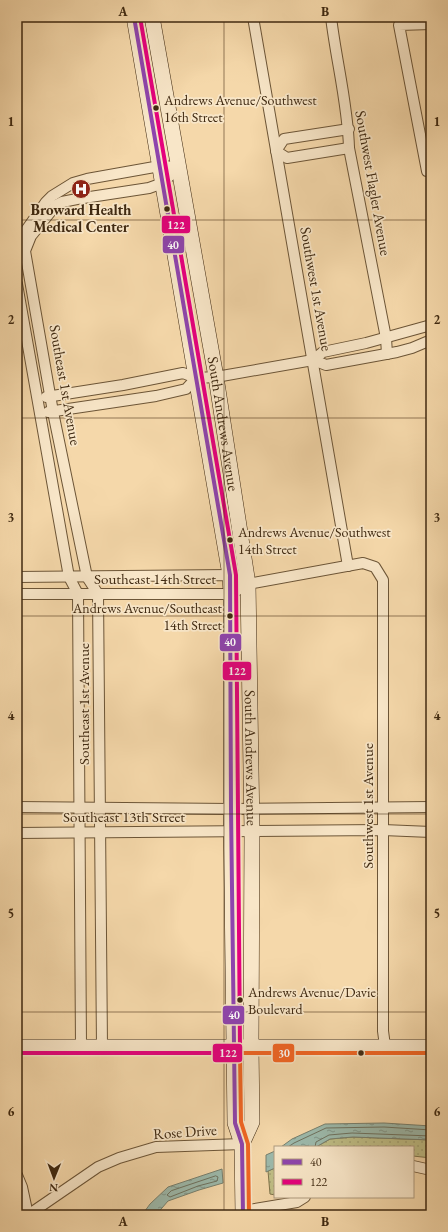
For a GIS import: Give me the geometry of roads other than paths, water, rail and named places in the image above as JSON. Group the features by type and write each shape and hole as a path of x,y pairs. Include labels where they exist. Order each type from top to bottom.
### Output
{"main road":[{"name":"South Andrews Avenue","path":"134,17 230,575 231,832 235,1123 242,1144 243,1213"},
{"name":"South Andrews Avenue","path":"152,17 216,377 248,584 252,831 252,1122 242,1144"},
{"path":"17,1047 431,1047"}],"street":[{"name":"Southwest 1st Avenue","path":"253,17 348,566 363,564 375,567 383,580 383,1031 385,1046"},
{"name":"Southwest Flagler Avenue","path":"331,17 334,48 349,129 349,148 386,338 387,354"},
{"path":"429,171 399,24 431,24"},
{"path":"349,129 284,139 276,151 287,158 349,148"},
{"path":"21,249 22,236 46,202 64,188 87,179 160,166 178,167"},
{"path":"21,249 56,205 62,202 149,188 163,183 178,167"},
{"name":"Southeast 1st Avenue","path":"21,249 87,577 98,594 102,1047"},
{"name":"Southeast 1st Avenue","path":"17,284 54,485 69,577 78,594 80,1047"},
{"path":"38,398 123,385 184,373 196,378 216,377 313,360 323,352 386,338 431,325"},
{"path":"313,360 326,365 387,354 412,348 431,340"},
{"path":"40,414 186,390 196,378"},
{"path":"123,385 126,400"},
{"path":"54,485 68,483"},
{"path":"248,584 348,566"},
{"name":"Southeast 14th Street","path":"17,578 230,575 248,584"},
{"name":"Southeast 14th Street","path":"17,594 231,594 248,584"},
{"name":"Southeast 13th Street","path":"17,807 251,809 431,807"},
{"name":"Southeast 13th Street","path":"17,833 383,830 431,832"},
{"name":"Rose Drive","path":"28,1215 98,1167 119,1158 156,1147 242,1144"},
{"path":"414,1166 431,1170"},
{"path":"17,1175 22,1187 28,1215"},
{"path":"243,1213 297,1202 303,1198"}],"water":[{"path":"384,1123 431,1126 431,1140 353,1137 330,1139 318,1146 282,1146 292,1139 325,1124"},
{"path":"274,1151 274,1168 266,1172 266,1155"},
{"path":"222,1169 223,1183 168,1201 156,1215 142,1215 150,1204 168,1187"}],"place":[{"name":"Andrews Avenue/Southwest 16th Street","path":"156,108"},
{"name":"Broward Health Medical Center","path":"81,189"},
{"name":"Andrews Avenue/Southwest 14th Street","path":"230,540"},
{"name":"Andrews Avenue/Southeast 14th Street","path":"230,616"},
{"name":"Andrews Avenue/Davie Boulevard","path":"240,1000"}]}
